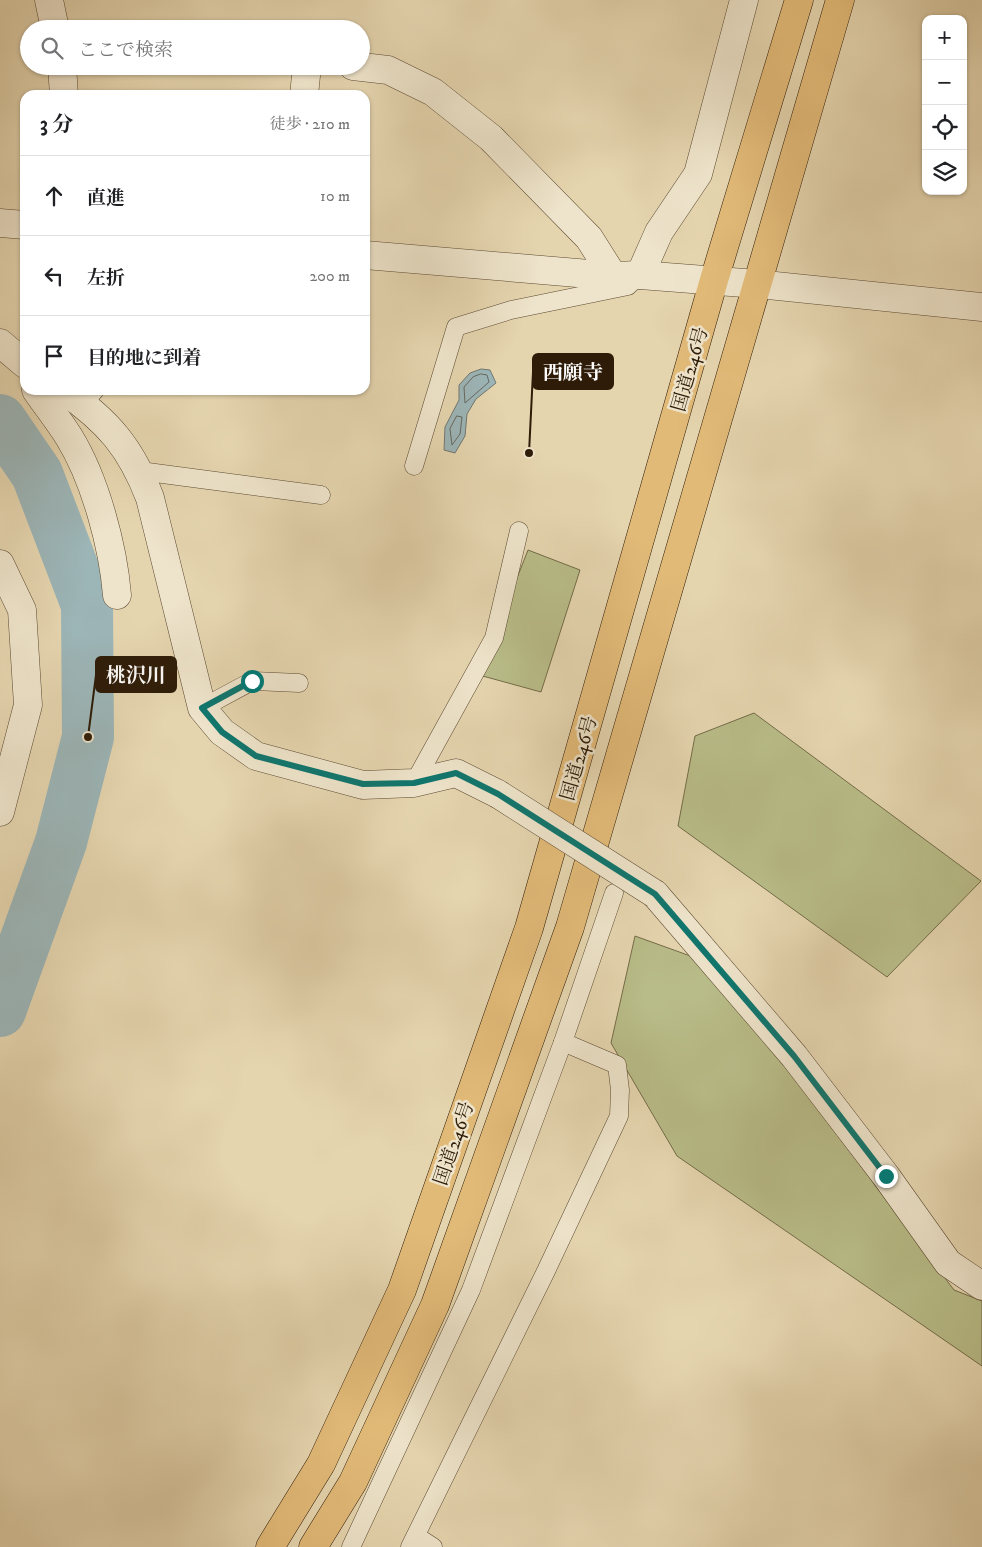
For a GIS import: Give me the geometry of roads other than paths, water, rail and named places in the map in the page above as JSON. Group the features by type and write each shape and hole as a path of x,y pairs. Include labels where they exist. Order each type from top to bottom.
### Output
{"highway":[{"name":"国道246号","path":"270,1547 321,1464 402,1290 529,928 714,280 799,0"},
{"name":"国道246号","path":"313,1547 353,1482 435,1305 567,936 840,0"}],"street":[{"path":"49,0 53,20"},
{"path":"640,275 659,232 698,174 744,0"},
{"path":"370,68 388,70 433,92 491,138 589,238 613,276"},
{"path":"63,75 64,90"},
{"path":"305,90 306,75"},
{"path":"0,223 20,225"},
{"path":"370,255 613,276 640,275 714,280 982,307"},
{"path":"40,395 70,438 88,477 104,526 116,577 117,595"},
{"path":"80,395 117,435 140,471 150,498 202,708 222,732 256,756 363,784 414,783 456,773 498,794 655,894 794,1056 886,1176 948,1263 982,1286"},
{"path":"0,564 22,610 28,705 0,812"}],"lane":[{"path":"414,466 456,326 511,310 628,286 640,275"},
{"path":"140,471 321,495"},
{"path":"414,783 494,638 519,531"},
{"path":"202,708 252,681 299,684"},
{"path":"351,1547 471,1290 563,1042 614,893"},
{"path":"433,1547 413,1541 546,1271 619,1116 620,1090 617,1065 563,1042"}],"water":[{"path":"481,369 490,370 496,383 476,399 467,414 465,436 455,453 444,450 445,427 459,400 459,385 470,373"}],"waterway":[{"path":"0,420 37,474 87,605 88,737 61,842 0,1011"}],"place":[{"name":"西願寺","path":"529,453"},
{"name":"桃沢川","path":"88,737"}]}
